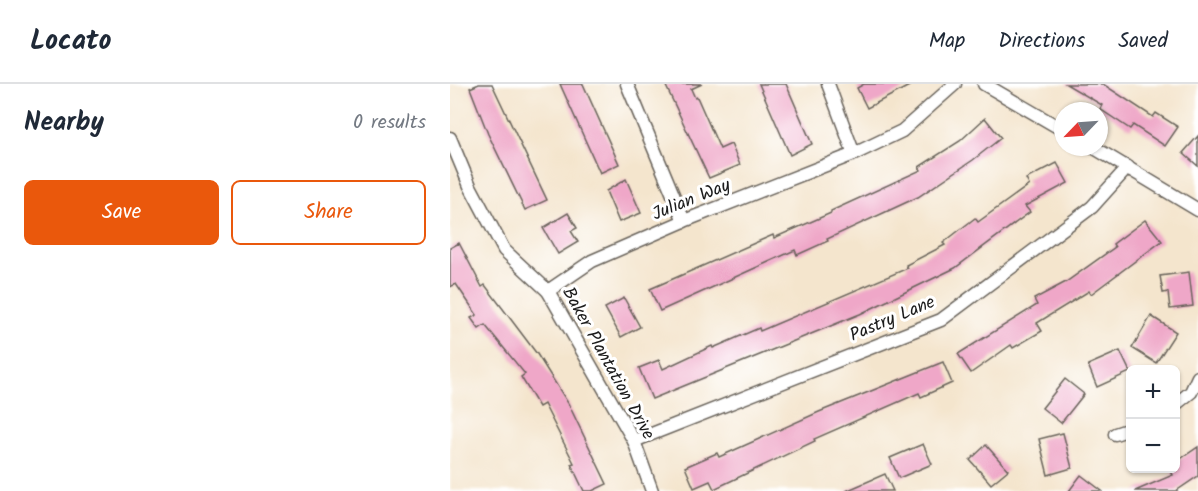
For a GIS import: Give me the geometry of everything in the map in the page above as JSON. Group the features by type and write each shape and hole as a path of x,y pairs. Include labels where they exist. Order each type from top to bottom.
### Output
{"street":[{"path":"627,84 684,221"},
{"path":"828,84 854,154"},
{"name":"Julian Way","path":"548,291 592,261 684,221 854,154 902,130 955,84"},
{"path":"984,84 1054,125"},
{"name":"Baker Plantation Drive","path":"450,138 470,186 504,250 548,291 634,441 652,491"},
{"path":"1108,156 1198,210"},
{"name":"Pastry Lane","path":"634,441 941,320 1092,207 1128,167"},
{"path":"1180,401 1191,392 1198,377"},
{"path":"1114,434 1126,430"}],"building":[{"path":"479,84 492,84 547,200 525,210 488,134 470,88"},
{"path":"560,84 583,84 619,164 600,173"},
{"path":"665,84 702,84 691,89 695,98 697,97 720,149 731,144 740,165 709,178"},
{"path":"759,84 786,84 812,144 790,155"},
{"path":"864,84 913,84 867,108 857,88"},
{"path":"1066,84 1103,84 1153,117 1156,113 1178,127 1165,146 1133,125 1130,129 1108,114 1108,102 1097,102"},
{"path":"985,118 1001,138 918,197 797,255 795,250 660,311 650,289 773,235 774,238 831,213 831,211 921,170 919,167 960,141"},
{"path":"1198,136 1198,166 1183,153"},
{"path":"1057,163 1068,183 1025,206 1030,212 955,268 860,314 652,399 639,368 659,360 663,369 712,346 713,348 759,328 760,331 908,268 906,265 945,245 943,243 975,218 978,222 1029,185 1026,179"},
{"path":"626,179 641,213 619,222 606,191"},
{"path":"568,213 577,228 571,231 578,242 558,254 543,228"},
{"path":"1145,220 1162,241 1091,294 1089,291 1037,323 1042,331 1013,348 1011,345 971,373 958,354 1037,305 1034,299 1066,282 1115,247 1113,244"},
{"path":"459,243 482,287 485,285 537,354 568,403 607,484 592,491 584,491 571,464 574,463 544,404 539,407 521,377 525,374 485,325 479,329 471,318 477,315 456,284 450,287 450,248"},
{"path":"1189,272 1193,306 1170,309 1168,292 1163,293 1160,276"},
{"path":"624,298 640,327 621,337 605,308"},
{"path":"1151,316 1176,332 1156,363 1132,348"},
{"path":"1120,351 1127,365 1126,374 1097,387 1088,365"},
{"path":"943,362 952,383 921,397 919,393 814,439 815,441 714,489 710,481 694,488 685,467 717,453 719,457 819,412"},
{"path":"1065,379 1084,394 1061,423 1042,408"},
{"path":"1063,433 1072,468 1048,475 1039,439"},
{"path":"923,444 932,464 899,478 890,458"},
{"path":"986,445 1008,470 991,484 970,460"},
{"path":"1198,447 1198,476 1176,491 1135,491 1173,475 1172,473 1180,473 1180,459"},
{"path":"885,474 893,491 846,491"},
{"path":"1081,475 1102,491 1069,491"}]}
